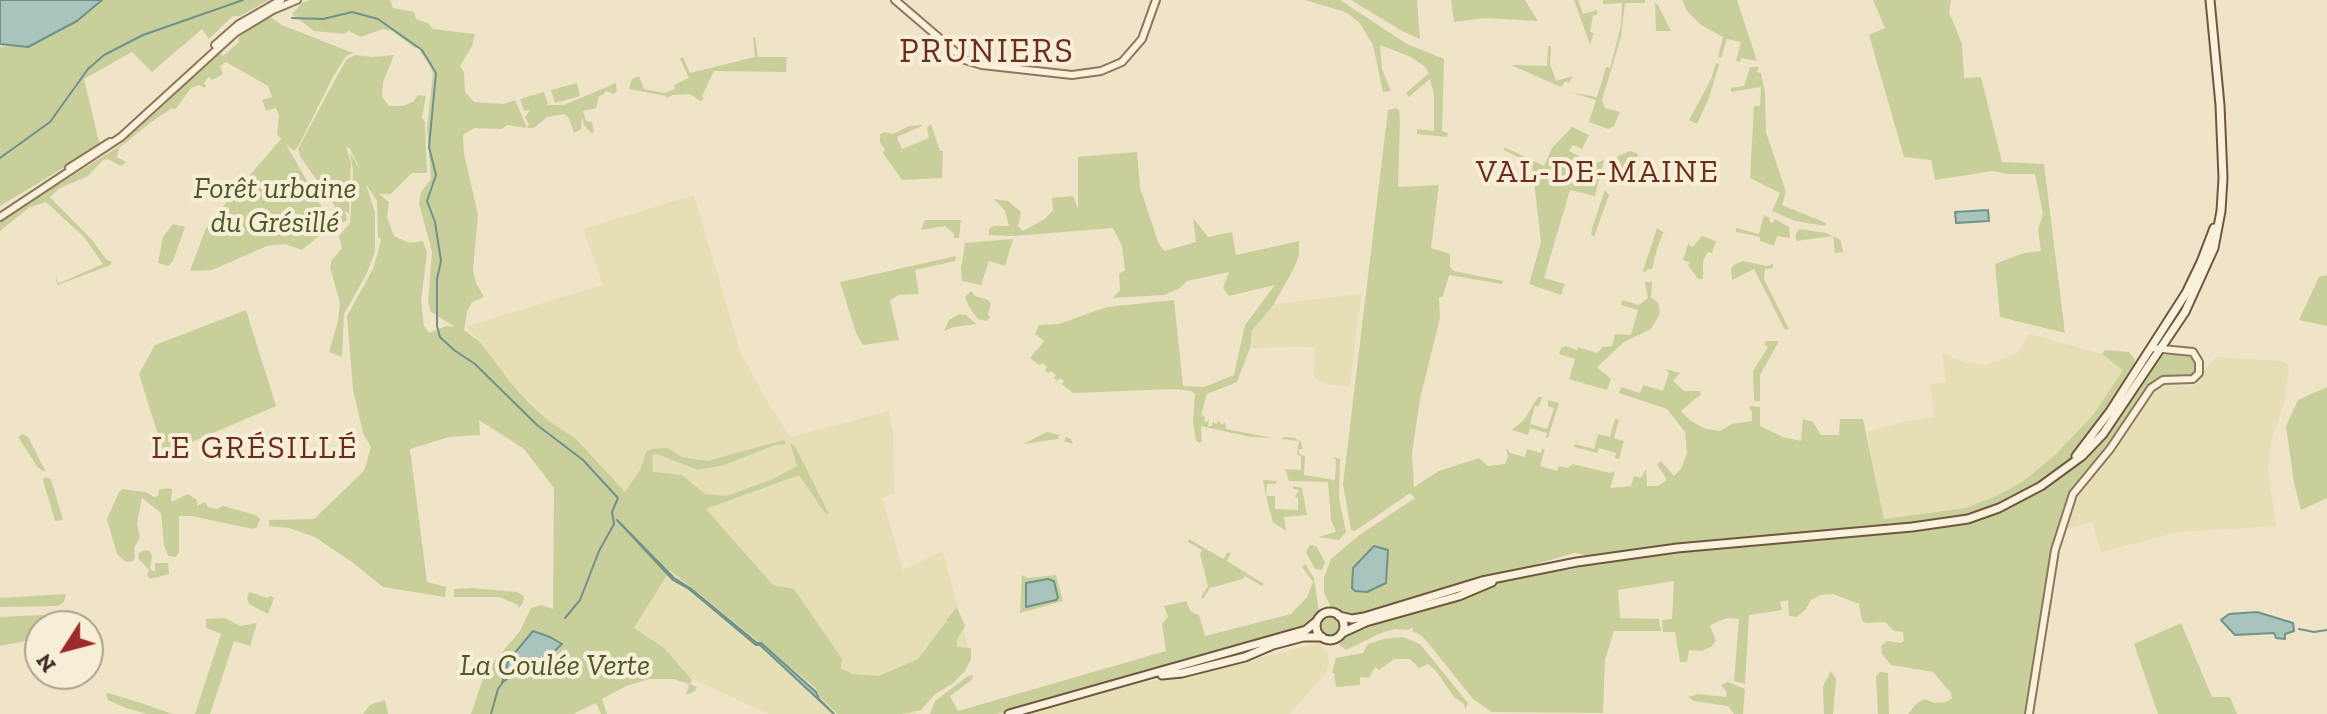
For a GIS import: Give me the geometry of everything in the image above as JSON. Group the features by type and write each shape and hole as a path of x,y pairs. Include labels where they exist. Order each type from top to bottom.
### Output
{"main road":[{"path":"1009,714 1306,630 1329,612 1352,619 1364,617 1482,581 1577,562 1677,548 1912,527 1968,519 2029,494 2057,474 2089,441 2185,312 2206,271 2219,228 2221,199 2221,136 2212,0"},
{"path":"1144,676 1182,673 1245,657 1303,637 1332,640 1366,622 1459,596 1498,579"},
{"path":"1339,616 1343,624 1342,633"},
{"path":"1317,621 1317,630 1322,637"}],"street":[{"path":"0,214 118,136 231,30 281,0"},
{"path":"0,214 121,137 235,33 273,10 297,0"},
{"path":"895,0 965,60 982,65 1072,75 1101,71 1122,62 1142,39 1156,0"},
{"path":"2029,714 2055,550 2073,494 2110,449 2151,388 2163,380 2187,381 2199,373 2199,362 2193,352 2156,348"}],"shaded area":[{"path":"694,195 741,354 791,437 889,411 893,430 894,493 882,498 903,570 943,551 970,655 915,711 917,714 769,714 588,631 573,445 510,382 467,326 603,285 583,229"},
{"path":"1361,294 1348,387 1326,384 1314,378 1315,347 1250,348 1252,332 1274,304"},
{"path":"2029,334 2102,354 2123,369 2093,415 2054,456 2022,482 1994,497 1965,508 1884,519 1867,432 1934,417 1930,384 1946,382 1942,353 1966,363 1987,365 2018,353"},
{"path":"2216,357 2281,361 2289,369 2284,402 2272,438 2268,470 2276,526 2179,532 2101,552 2092,522 2065,530 2072,507 2085,486 2106,464 2154,393 2167,385 2192,387 2200,381 2205,369"},
{"path":"1319,643 1328,653 1326,673 1290,714 1025,714 1140,682 1174,679"}],"green space":[{"path":"102,0 269,0 240,16 233,16 209,39 202,29 152,72 132,52 84,79 100,146 0,206 0,47 16,44 28,47 77,21"},
{"name":"La Coulée Verte","path":"310,0 390,0 393,8 414,12 416,19 428,23 433,29 475,34 460,66 464,72 465,92 474,102 504,104 515,100 527,128 507,125 502,129 474,128 463,135 478,215 473,270 484,297 472,302 464,330 481,343 530,404 576,439 625,492 640,470 646,452 652,449 667,448 682,457 707,461 784,440 786,444 775,445 724,465 698,470 657,454 652,455 653,472 682,475 705,494 726,496 773,479 797,466 790,443 795,446 829,514 825,513 799,475 706,509 773,585 794,589 842,659 841,668 853,674 879,676 918,659 946,622 950,624 946,620 957,607 965,626 956,641 958,647 971,648 971,659 965,671 952,684 935,694 921,710 902,714 838,714 821,698 815,687 670,570 634,628 664,648 692,680 690,684 697,687 695,691 686,695 689,684 674,679 649,679 626,686 602,699 607,714 601,714 596,703 573,714 471,714 485,672 520,631 531,608 541,605 553,609 554,488 524,449 479,420 480,435 449,437 410,449 427,582 446,587 445,597 383,587 315,537 289,528 269,526 269,520 314,519 364,471 371,447 363,433 353,390 347,316 373,269 378,252 381,239 378,237 377,201 366,184 375,212 375,251 367,273 344,314 342,357 329,352 340,303 330,267 342,248 339,236 350,223 353,171 350,153 361,171 346,146 351,163 349,214 345,211 347,220 337,224 334,205 298,149 347,59 356,55 394,55 383,82 382,97 389,106 403,106 414,101 418,95 426,96 422,118 425,122 427,173 412,173 391,194 379,194 389,202 387,217 394,236 409,243 423,241 427,253 421,302 424,326 429,333 446,326 455,327 431,312 428,302 432,252 419,203 421,192 431,179 427,128 433,73 420,51 422,48 415,48 392,31 383,29 361,37 349,31 344,34 314,31 292,14 302,3"},
{"path":"1305,0 1340,0 1407,44 1444,59 1442,131 1448,133 1447,137 1417,134 1417,129 1434,131 1434,95 1430,79 1409,97 1406,93 1429,73 1424,66 1411,57 1380,45 1382,69 1391,91 1383,92 1373,45 1359,22 1345,12"},
{"path":"1351,0 1417,0 1420,39 1402,31"},
{"path":"1451,0 1525,0 1538,21 1484,18 1454,22"},
{"path":"1574,0 1578,0 1583,14 1597,10 1597,15 1593,15 1590,32 1594,33 1590,45"},
{"path":"1603,0 1645,0 1645,3 1625,3 1621,37 1602,100 1605,108 1620,112 1614,126 1608,129 1589,122 1596,100 1569,92 1597,97 1606,67 1610,68 1621,26 1622,3 1603,4"},
{"path":"1682,0 1737,0 1757,61 1741,58 1740,62 1736,61 1741,42 1727,39 1721,58 1718,57 1723,37 1701,25 1687,11"},
{"path":"1873,0 1951,0 1949,12 1962,44 1964,78 1981,77 2002,162 2044,164 2065,333 2000,317 1995,264 2024,253 2041,251 2038,230 2043,214 2035,174 1993,171 1935,180 1931,160 1904,157 1869,35 1885,28"},
{"path":"1655,3 1658,5 1671,31 1656,31"},
{"name":"Forêt urbaine du Grésillé","path":"269,16 282,25 353,53 346,56 333,77 298,147 294,151 286,144 332,225 302,250 285,244 267,246 212,270 190,271 206,228 220,217 219,211 281,139 277,134 279,116 276,108 266,111 262,100 272,97 268,86 226,62 220,66 223,74 212,80 209,77 204,88 200,85 191,88 175,110 172,108 119,148 117,157 126,162 121,166 108,159 103,160 88,176 60,188 50,197 112,262 110,265 58,285 56,276 60,283 103,264 84,237 46,202 30,207 0,231 0,221 118,147 219,52 223,56 239,42 238,38"},
{"path":"753,37 758,57 787,57 786,72 714,71 702,96 704,99 700,101 690,94 666,98 629,89 632,79 639,76 644,89 664,93 675,89 674,85 689,78 680,59 683,57 690,73 755,57"},
{"path":"1548,46 1551,46 1550,64 1556,81 1573,76 1569,83 1566,81 1561,87 1511,65 1547,66"},
{"path":"1716,63 1719,64 1709,98 1697,124 1689,120"},
{"path":"1750,67 1759,67 1757,72 1761,73 1766,132 1786,192 1782,205 1826,223 1825,226 1795,221 1772,211 1780,193 1750,178 1754,106 1760,106 1761,87 1731,92 1731,88 1744,86"},
{"path":"577,83 580,96 555,103 551,90"},
{"path":"616,83 617,91 613,94 606,91 599,96 596,108 583,111 586,121 592,122 592,134 582,117 581,129 574,133 569,118 564,114 547,117 534,128 527,128 529,124 525,117 530,110 524,111 520,99 544,92 546,105 564,105"},
{"path":"1396,108 1400,121 1398,187 1439,185 1431,248 1450,254 1450,267 1454,271 1503,281 1502,284 1449,275 1443,296 1439,298 1440,318 1420,399 1412,453 1414,487 1439,471 1479,458 1488,466 1505,464 1508,457 1506,448 1510,453 1525,457 1527,449 1541,453 1545,449 1540,466 1557,471 1559,466 1568,468 1573,464 1610,473 1615,471 1610,488 1631,486 1634,476 1641,478 1646,469 1647,486 1658,486 1667,480 1657,464 1661,461 1674,476 1682,467 1687,453 1685,432 1667,409 1619,393 1621,387 1640,393 1643,385 1663,391 1669,373 1665,369 1680,373 1673,381 1684,391 1700,391 1701,394 1681,411 1706,429 1720,431 1732,424 1752,421 1751,406 1760,407 1760,426 1783,437 1801,441 1803,419 1813,422 1821,435 1839,435 1840,419 1863,419 1884,519 1965,508 2022,482 2054,456 2093,415 2123,370 2102,354 2105,350 2129,352 2135,364 2125,379 2128,381 2080,448 2065,463 2039,484 2006,502 1971,515 1591,556 1574,553 1357,617 1344,616 1331,607 1324,593 1324,577 1331,559 1358,536 1415,498 1410,493 1355,531 1351,530 1343,484 1388,110"},
{"path":"931,124 940,151 943,151 942,178 902,180 883,153 885,150 880,134 893,134 909,126 921,125 897,137 902,149 929,138 927,128"},
{"path":"1572,127 1589,135 1582,149 1573,145 1569,151 1579,156 1576,162 1578,167 1585,168 1604,160 1595,196 1570,190 1544,278 1565,284 1561,295 1529,284 1541,242 1532,164 1504,150 1504,147 1544,166 1552,148"},
{"path":"1630,151 1638,154 1634,171 1616,166 1611,183 1607,182 1606,185 1611,161 1613,164 1618,156"},
{"path":"1137,152 1140,187 1158,242 1164,251 1196,242 1193,218 1208,237 1232,232 1236,255 1299,241 1299,255 1294,268 1274,304 1252,331 1250,348 1237,382 1207,394 1201,415 1205,417 1204,421 1207,422 1209,418 1208,426 1212,426 1214,419 1217,424 1218,420 1222,425 1225,422 1226,429 1273,438 1251,437 1201,426 1200,443 1196,441 1193,422 1195,394 1191,391 1073,393 1062,384 1064,381 1060,378 1057,381 1054,378 1056,375 1045,370 1047,367 1043,363 1039,365 1030,358 1044,341 1035,334 1039,325 1059,324 1107,307 1174,300 1183,386 1204,387 1234,375 1245,325 1275,285 1229,296 1223,288 1229,272 1187,281 1179,289 1164,295 1113,298 1120,290 1119,274 1125,270 1122,246 1113,228 989,235 989,229 994,226 1009,226 1005,211 994,199 1008,201 1021,212 1018,226 1023,231 1045,219 1053,210 1052,198 1073,196 1078,208 1078,157"},
{"path":"1605,190 1609,195 1594,237 1591,234 1593,225"},
{"path":"1764,215 1773,223 1775,219 1789,227 1790,238 1777,236 1774,246 1760,241 1760,237 1736,232 1736,228 1759,234"},
{"path":"925,220 961,220 959,238 953,238 955,235 945,226 921,230"},
{"path":"173,224 185,227 173,261 168,266 158,263 163,237"},
{"path":"1657,228 1666,234 1663,233 1652,269 1646,272 1643,271"},
{"path":"1799,229 1826,233 1833,236 1796,241"},
{"path":"1702,236 1716,241 1712,253 1708,252 1703,261 1703,279 1698,279 1688,265 1690,262 1683,260 1689,241 1693,247"},
{"path":"1833,236 1841,241 1843,252 1835,253"},
{"path":"1013,239 1005,266 989,261 981,285 962,281 965,243"},
{"path":"956,256 955,261 915,270 919,294 898,295 890,301 899,340 863,345 856,333 840,282"},
{"path":"1743,261 1767,266 1773,264 1773,268 1765,269 1764,279 1789,329 1785,330 1754,269 1732,280 1731,269"},
{"path":"2327,275 2327,326 2299,320 2319,277"},
{"path":"1645,282 1652,282 1651,297 1658,303 1660,314 1651,329 1624,342 1597,367 1611,379 1607,390 1569,379 1575,359 1559,354 1561,348 1566,346 1577,350 1578,347 1597,353 1603,347 1612,346 1615,334 1631,335 1638,310 1621,305 1622,300 1639,305 1648,298"},
{"path":"971,291 991,304 987,321 978,319 969,307 965,297"},
{"path":"246,310 276,406 164,454 139,374 155,345"},
{"path":"959,314 966,315 976,324 944,331 949,320"},
{"path":"1766,341 1779,341 1760,375 1760,401 1754,401 1753,371 1768,347 1764,345"},
{"path":"2175,354 2194,358 2197,368 2194,374 2191,377 2161,378 2149,385 2067,500 2056,535 2025,714 1908,714 1925,699 1934,703 1946,702 1952,698 1951,693 1933,672 1891,665 1882,654 1881,646 1887,641 1901,643 1904,640 1903,632 1894,631 1885,622 1862,621 1859,604 1833,594 1811,600 1797,617 1789,616 1788,600 1780,602 1782,610 1749,615 1745,684 1734,681 1739,619 1727,618 1710,625 1716,641 1701,651 1689,650 1687,662 1680,662 1675,632 1663,632 1662,620 1672,619 1674,581 1618,590 1620,618 1659,619 1661,631 1614,631 1605,660 1603,713 1492,712 1473,699 1422,636 1412,631 1413,627 1381,633 1346,650 1339,645 1350,629 1545,571 1571,570 1625,557 1979,519 2023,501 2085,456 2158,356"},
{"path":"2327,387 2327,498 2301,510 2286,426 2298,400"},
{"path":"1538,397 1542,397 1539,406 1535,406 1530,424 1547,429 1554,408 1548,406 1548,400 1559,403 1548,438 1547,433 1530,428 1528,435 1512,430 1524,420"},
{"path":"1615,419 1619,420 1614,438 1624,441 1619,459 1615,458 1616,453 1599,448 1597,453 1574,447 1575,444 1594,449 1598,434 1610,437"},
{"path":"1047,432 1059,435 1058,439 1064,441 1066,437 1071,439 1073,444 1057,439 1023,444"},
{"path":"23,434 28,437 46,472 38,468 18,437"},
{"path":"1295,438 1301,442 1303,449 1299,449 1299,454 1305,456 1304,475 1335,480 1336,460 1333,457 1340,459 1339,498 1346,532 1339,540 1318,537 1336,532 1331,520 1328,482 1289,481 1285,469 1301,470 1301,456 1297,455 1299,441 1281,439"},
{"path":"45,477 51,479 63,520 55,521 43,480"},
{"path":"1263,480 1277,481 1276,484 1267,484 1266,496"},
{"path":"1293,486 1302,488 1307,515 1284,517 1286,531 1273,523 1266,496 1275,496 1275,509 1298,510 1298,498 1295,497 1299,490 1293,489"},
{"path":"123,489 146,492 154,497 158,496 159,490 172,489 171,502 188,494 197,500 197,506 205,502 208,507 217,509 223,506 256,515 260,519 257,527 253,529 179,516 179,552 176,557 168,556 161,513 142,498 137,524 140,538 134,548 135,558 126,562 117,554 107,519 119,492"},
{"path":"1189,539 1223,559 1228,552 1231,553 1227,561 1264,584 1262,586 1245,576 1210,588 1203,599 1201,597 1208,586 1200,554 1202,550 1188,542"},
{"path":"1310,545 1316,546 1325,562 1322,570 1315,569 1306,552"},
{"path":"144,550 150,551 152,557 150,569 155,572 155,563 168,563 169,574 150,579 147,575 149,570 138,558"},
{"path":"1305,564 1314,578 1319,612 1306,629 997,714 930,714 935,701 968,676 973,675 972,680 950,696 958,711 1166,651 1162,624 1168,617 1164,606 1186,601 1191,612 1199,615 1205,636 1291,614 1307,597 1313,582 1302,567"},
{"path":"1022,575 1028,578 1056,575 1063,601 1020,613"},
{"path":"454,589 517,592 524,596 523,603 519,608 499,597 454,597"},
{"path":"249,592 274,598 268,614 249,604"},
{"path":"66,594 64,602 58,606 0,607 0,598"},
{"path":"24,616 24,641 0,646 0,617"},
{"path":"1330,616 1337,619 1340,626 1337,633 1330,636 1323,633 1320,626 1323,619"},
{"path":"225,618 240,626 257,623 250,646 234,641 210,714 195,714 221,634 206,628 206,619"},
{"path":"2181,623 2212,697 2230,697 2237,714 2158,714 2134,644"},
{"path":"1403,637 1420,644 1468,703 1465,710 1464,704 1454,697 1436,671 1428,664 1419,668 1410,659 1394,659 1379,670 1375,667 1369,678 1360,677 1360,685 1336,687 1332,673 1336,658 1363,653 1368,644"},
{"path":"1831,671 1836,679 1833,714 1824,714 1823,686"},
{"path":"1880,672 1888,673 1889,714 1878,714 1876,676"},
{"path":"1728,682 1745,689 1743,714 1734,714 1728,706 1694,701 1688,697 1698,694 1726,697 1727,692 1721,685"},
{"path":"108,693 173,714 148,714 126,708 108,700"},
{"path":"385,700 388,714 363,714 370,705"}],"water":[{"path":"0,0 102,0 77,21 28,47 0,44"},
{"path":"1988,210 1989,221 1956,223 1955,212"},
{"path":"617,520 674,578 690,588 757,643 761,643 816,692 834,714 760,645 756,645 689,589 673,580"},
{"path":"1374,546 1388,550 1386,583 1367,592 1355,591 1352,588 1353,568"},
{"path":"1048,579 1054,581 1058,598 1026,607 1026,583"},
{"path":"2257,612 2293,623 2294,631 2285,634 2285,639 2276,638 2274,633 2235,635 2221,620 2229,614"},
{"path":"533,631 562,644 544,661 540,672 530,668 519,669 502,683 508,661"}],"waterway":[{"path":"0,158 50,122 88,69 104,55 143,35 243,0"},
{"path":"292,18 323,19 352,12 378,19 422,50 436,73 429,147 436,175 427,201 435,222 441,261 437,279 437,326 440,337 475,364 537,425 583,460 618,498 612,512 614,524 599,551 580,600 565,618"},
{"path":"2299,629 2314,632 2327,630"},
{"path":"491,714 503,682"}],"district":[{"name":"PRUNIERS","path":"987,52"},
{"name":"VAL-DE-MAINE","path":"1598,173"},
{"name":"LE GRÉSILLÉ","path":"255,449"}]}
